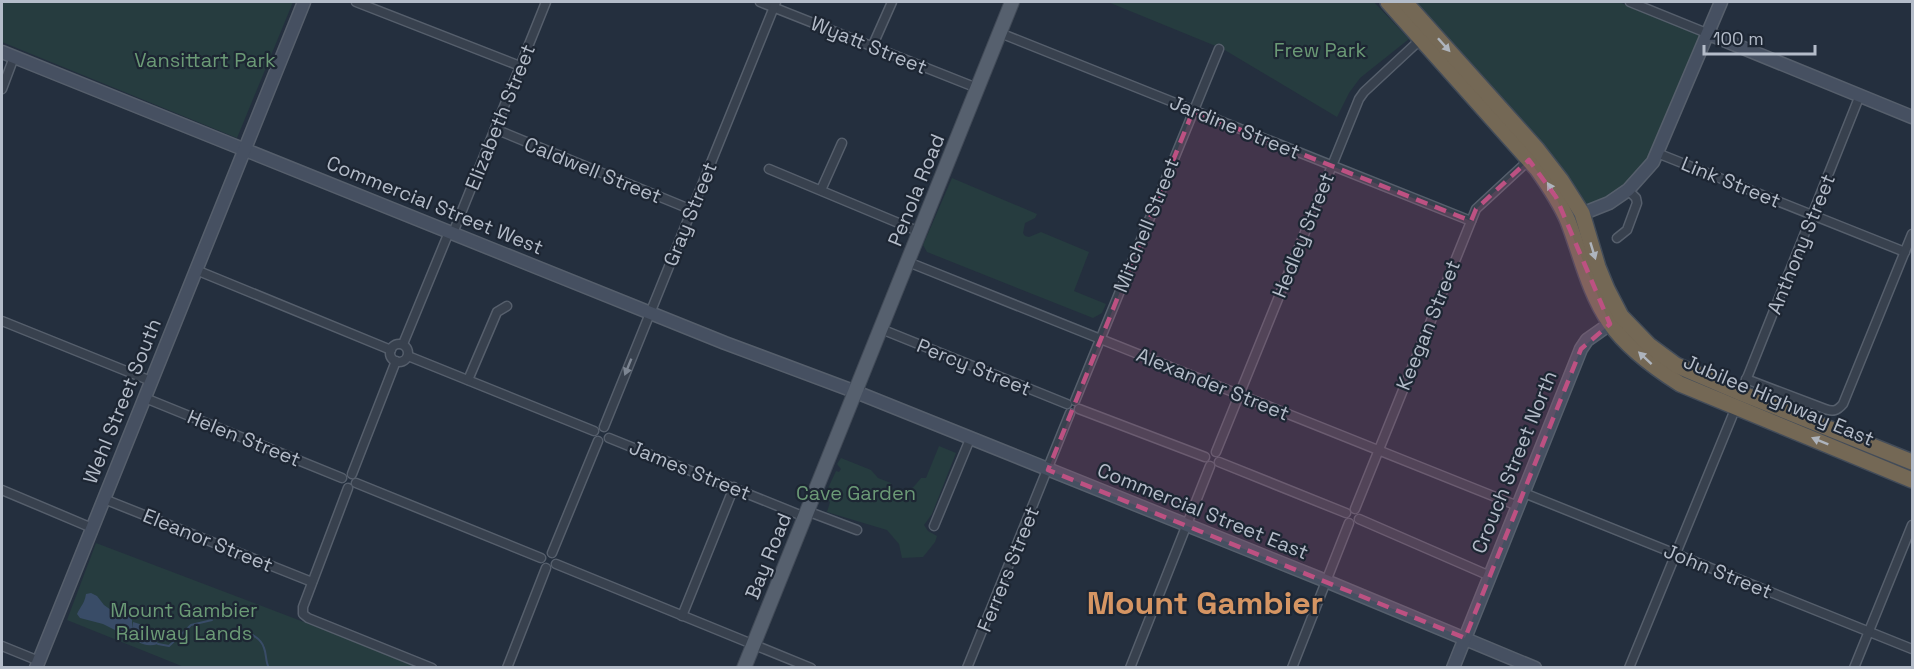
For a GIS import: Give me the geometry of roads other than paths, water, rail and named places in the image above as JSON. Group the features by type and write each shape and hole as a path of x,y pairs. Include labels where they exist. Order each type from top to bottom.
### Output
{"highway":[{"name":"Jubilee Highway East","path":"1388,2 1529,160 1556,197 1567,219 1590,283 1616,320 1676,364 1741,393 1912,462"},
{"name":"Jubilee Highway East","path":"1405,2 1551,165 1582,213 1616,320"},
{"name":"Jubilee Highway East","path":"1741,393 1860,457 1912,480"},
{"path":"1860,457 1866,442"}],"main road":[{"name":"Penola Road","path":"856,392 1012,2"},
{"name":"Bay Road","path":"744,668 856,392"}],"street":[{"name":"Wehl Street South","path":"37,664 304,2"},
{"path":"356,2 520,66"},
{"name":"Elizabeth Street","path":"403,344 495,129 546,2"},
{"name":"Wyatt Street","path":"760,2 775,4 872,47 977,88"},
{"path":"872,47 892,2"},
{"path":"1630,2 1912,117"},
{"path":"1567,219 1610,202 1628,190 1644,174 1657,153 1721,2"},
{"name":"Gray Street","path":"604,427 775,4"},
{"name":"Jardine Street","path":"1000,33 1471,221"},
{"name":"Hedley Street","path":"1216,452 1359,99 1421,39"},
{"name":"Mitchell Street","path":"1074,404 1219,49"},
{"name":"Commercial Street West","path":"2,52 650,313 856,392"},
{"path":"2,88 14,57"},
{"name":"Anthony Street","path":"1629,668 1860,95"},
{"name":"Caldwell Street","path":"495,129 692,210"},
{"path":"821,190 842,142"},
{"name":"Link Street","path":"1657,153 1905,252"},
{"name":"Keegan Street","path":"1355,509 1476,208 1529,160"},
{"path":"770,169 920,232"},
{"path":"1617,238 1627,230 1637,203 1636,198 1628,190"},
{"path":"1741,393 1832,411 1839,409 1912,234"},
{"name":"Alexander Street","path":"908,262 1518,506"},
{"path":"196,270 391,350"},
{"path":"468,381 497,312 507,306"},
{"name":"Crouch Street North","path":"1453,668 1581,349 1587,340 1616,320"},
{"path":"2,321 151,381"},
{"name":"Percy Street","path":"880,329 1205,457"},
{"path":"396,361 392,357 391,350 394,345 403,344 408,351 408,356"},
{"path":"408,356 594,431"},
{"path":"396,361 404,360 408,356"},
{"path":"396,361 352,482 312,582 303,607 303,614 432,668"},
{"name":"Commercial Street East","path":"856,392 1326,581 1535,668"},
{"name":"Helen Street","path":"145,398 342,478 343,484 352,482"},
{"path":"1048,470 1070,413 1077,413 1074,404"},
{"path":"594,431 600,426 609,430 609,438 606,441 598,441"},
{"path":"594,431 594,436 598,441"},
{"name":"James Street","path":"609,438 806,514 857,530"},
{"path":"934,526 970,439"},
{"path":"552,553 598,441"},
{"path":"1210,466 1205,461 1208,453 1216,452 1220,458 1219,462"},
{"path":"1210,466 1219,462"},
{"path":"1219,462 1346,513"},
{"path":"1130,668 1210,466"},
{"name":"Ferrers Street","path":"968,668 1048,470"},
{"path":"352,482 541,558"},
{"path":"682,616 734,487"},
{"path":"2,490 93,528"},
{"name":"John Street","path":"1524,493 1912,649"},
{"name":"Eleanor Street","path":"104,499 312,582"},
{"path":"1346,513 1355,509 1359,513 1359,519"},
{"path":"1346,513 1345,518 1349,523"},
{"path":"1359,519 1490,576"},
{"path":"1349,523 1354,523 1359,519"},
{"path":"1292,668 1349,523"},
{"path":"1854,668 1912,525"},
{"path":"541,558 547,553 552,553"},
{"path":"552,553 556,564"},
{"path":"541,558 542,565 546,568"},
{"path":"556,564 811,668"},
{"path":"546,568 556,564"},
{"path":"507,668 546,568"},
{"path":"2,646 37,664"}],"water":[{"path":"91,593 111,610 127,614 132,620 132,629 133,622 149,629 158,644 145,645 134,639 128,632 121,633 103,624 80,618 77,614 86,594"}],"waterway":[{"path":"158,644 169,646 191,625 212,620"},
{"path":"237,628 260,641 269,668"}],"district":[{"name":"Mount Gambier","path":"1205,603"}],"park label":[{"name":"Frew Park","path":"1320,50"},
{"name":"Vansittart Park","path":"205,60"},
{"name":"Cave Garden","path":"856,493"},
{"name":"Mount Gambier Railway Lands","path":"184,622"}]}
